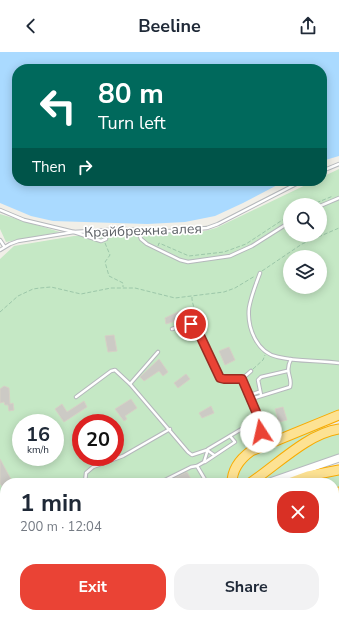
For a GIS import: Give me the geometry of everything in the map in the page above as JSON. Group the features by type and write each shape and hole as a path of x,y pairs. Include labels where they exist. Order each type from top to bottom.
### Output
{"highway":[{"path":"233,478 236,466 242,458 251,451 339,415"},
{"path":"320,422 339,425"},
{"path":"257,478 307,441 321,434 339,429"},
{"path":"303,478 339,470"}],"main road":[{"path":"281,478 339,458"},
{"path":"308,476 339,466"}],"lane":[{"path":"327,169 339,164"},
{"name":"Крайбрежна алея","path":"0,250 4,246 18,241 74,232 138,230 158,232 207,228 218,224 292,186"},
{"path":"327,203 339,198"},
{"path":"0,210 24,220 74,232 94,239 104,240 107,237 107,230"},
{"path":"138,230 144,241 185,262 230,256 252,246 283,226"},
{"path":"0,240 4,246"},
{"path":"260,273 249,309 251,327 254,336 266,353 276,357 339,363"},
{"path":"172,329 188,324 194,325 220,378 242,379 251,371"},
{"path":"130,384 158,352"},
{"path":"250,397 260,393 290,387 291,383 287,371 291,359"},
{"path":"76,397 113,370 117,371 170,429 190,454 208,450 245,427 254,425 261,432 273,438 283,437"},
{"path":"260,393 257,384 261,377 287,371"},
{"path":"242,379 260,421 260,440 251,451"},
{"path":"85,478 86,472 93,467 123,456 170,429"},
{"path":"169,478 191,467 197,466 235,442 230,436"},
{"path":"208,450 214,455"},
{"path":"204,462 208,450"},
{"path":"197,466 204,478"}],"path":[{"path":"327,199 339,194"},
{"path":"156,248 159,242 189,256 224,252 246,244 283,220"},
{"path":"0,312 18,296 33,289 51,287 81,294 123,287 135,288 175,298 224,292 236,288 302,244 339,228"},
{"path":"104,240 110,255 106,262 109,276 123,283 123,287"},
{"path":"192,296 192,303 200,319 201,328 206,333"},
{"path":"251,371 263,360 266,353"}],"green space":[{"path":"339,169 339,412 249,450 233,478 0,478 0,259 14,246 74,236 201,232 216,228 304,186 327,186 327,175"},
{"path":"0,214 60,232 6,242 0,229"},
{"path":"325,425 324,428 302,440 255,476 251,478 235,478 237,468 251,454"},
{"path":"339,432 339,454 273,478 265,478 309,446"},
{"path":"339,472 339,478 319,478"}],"water":[{"path":"0,52 339,52 339,156 327,160 327,64 12,64 12,186 275,186 215,216 185,222 147,224 53,221 31,216 0,203"}],"building":[{"path":"188,307 192,317 177,323 176,321 166,324 165,318"},
{"path":"114,335 117,351 108,352 105,336"},
{"path":"229,347 235,360 225,365 219,351"},
{"path":"159,359 168,372 163,376 159,371 144,381 140,377"},
{"path":"186,374 190,379 178,388 174,383"},
{"path":"4,386 9,388 10,404 13,403 14,410 9,411 8,405 5,405 4,402 0,403 0,389"},
{"path":"131,399 137,408 125,416 127,419 124,421 124,414 119,414 115,409"},
{"path":"84,401 87,407 76,414 72,414 72,417 64,422 64,414 58,414 55,409 62,404 67,412"},
{"path":"211,406 214,413 202,418 199,413"},
{"path":"283,407 287,420 279,422 275,409"},
{"path":"0,459 10,478 0,478"},
{"path":"187,472 190,478 174,478"}],"route":[{"path":"191,324 196,327 200,339 220,378 227,380 242,379 260,421 261,432"}]}
